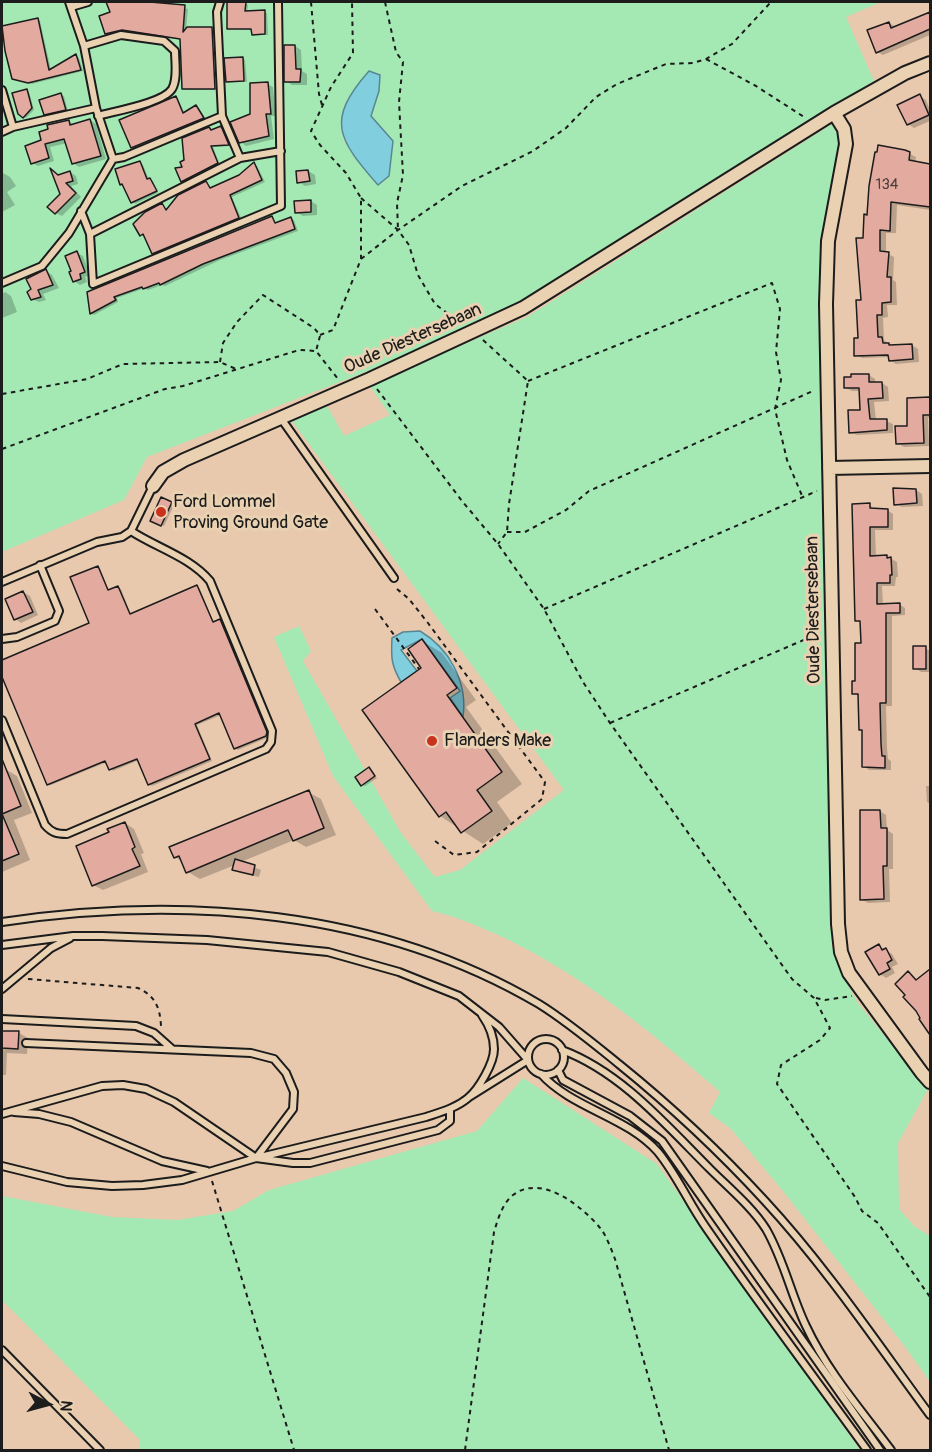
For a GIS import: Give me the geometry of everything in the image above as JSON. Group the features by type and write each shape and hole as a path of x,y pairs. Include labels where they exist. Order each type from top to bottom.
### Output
{"street":[{"name":"Oude Diestersebaan","path":"153,486 163,472 184,460 346,388 370,380 523,308 834,112 905,73 930,63"},
{"name":"Oude Diestersebaan","path":"834,112 844,129 846,144 828,241 826,385 838,924 841,952 849,973 930,1082"},
{"path":"829,468 930,466"}],"lane":[{"path":"88,2 70,4 84,46 98,116 113,159"},
{"path":"220,2 217,12 222,116 240,159"},
{"path":"81,211 90,234 93,284 281,206 278,2"},
{"path":"84,46 121,35 165,41 175,51 175,79 172,89 159,99 98,116"},
{"path":"2,90 13,127"},
{"path":"2,132 13,127 96,108"},
{"path":"113,159 124,158 222,116"},
{"path":"90,234 240,159 280,152"},
{"path":"2,283 42,266 69,233 113,159"},
{"path":"280,417 394,578"},
{"path":"2,582 97,542 122,537 131,531 153,486"},
{"path":"2,720 45,825 50,831 59,834 67,834 266,749 271,742 272,731 210,581 197,567 131,531"},
{"path":"2,639 17,637 56,621 59,611 40,565"},
{"path":"2,922 48,915 163,909 272,916 390,939 447,960 539,1004 573,1028 683,1118 765,1201 833,1285 930,1415"},
{"path":"2,945 73,936 207,940 328,952 399,972 459,996 499,1027 533,1069 549,1083 564,1094 642,1137 658,1152 705,1227 867,1450"},
{"path":"2,989 51,948 73,936"},
{"path":"469,1097 481,1083 495,1051 490,1027 478,1009"},
{"path":"2,1020 136,1026 154,1033 172,1049"},
{"path":"2,1166 67,1182 112,1186 172,1181 256,1158 394,1126 450,1109 490,1086 528,1060 530,1049 538,1041 555,1041 562,1050 595,1066 637,1097 740,1198 765,1228 782,1263 805,1325 818,1348 891,1450"},
{"path":"26,1043 251,1053 274,1059 286,1073 294,1092 293,1109 256,1158"},
{"path":"541,1074 547,1075 558,1070 563,1061 562,1050"},
{"path":"558,1070 563,1080 630,1116 662,1141 880,1450"},
{"path":"4,1113 102,1086 123,1085 146,1089 174,1102 256,1158 310,1163 438,1130 450,1121 450,1109"},
{"path":"4,1113 39,1114 71,1122 162,1161 209,1172"},
{"path":"2,1350 100,1450"}],"path":[{"path":"310,2 322,105"},
{"path":"352,2 353,53 331,87 310,130 320,145 346,173 362,198 398,230 409,245 418,275 435,304 473,332 528,381"},
{"path":"385,2 396,52 403,62 399,102 403,175 397,203 398,230"},
{"path":"361,259 398,230 462,186 533,151 566,128 596,97 618,84 666,64 706,60 732,44 771,2"},
{"path":"706,60 756,86 816,124"},
{"path":"320,335 333,330 361,259 362,198"},
{"path":"528,381 772,283 780,309 776,352 781,380 775,409 787,460 803,498"},
{"path":"220,362 223,343 237,322 263,296 314,328 320,335"},
{"path":"316,351 320,335"},
{"path":"2,449 165,389 183,386 299,350 316,351 346,388"},
{"path":"2,394 87,379 123,364 220,362 237,370"},
{"path":"370,380 462,501 498,544 544,609 583,682 610,723 792,979 814,998 830,1028 820,1040 781,1065 777,1084 855,1197 862,1211 878,1223 930,1297"},
{"path":"498,544 507,532 509,504 528,381"},
{"path":"507,532 525,532 566,510 589,491 826,385"},
{"path":"544,609 803,498 829,484"},
{"path":"397,589 409,599 428,623 545,782 542,799 477,852 454,855 435,841"},
{"path":"375,609 419,669"},
{"path":"610,723 806,639 832,632"},
{"path":"16,978 138,988 150,993 159,1006 162,1040"},
{"path":"814,998 825,1000 863,994"},
{"path":"209,1172 294,1450"},
{"path":"465,1450 494,1232 500,1212 513,1195 529,1189 550,1191 576,1203 602,1231 618,1269 669,1450"}],"green space":[{"path":"2,2 881,2 846,17 874,81 511,307 363,373 147,457 124,500 2,552","holes":["379,91 371,116 378,185 344,141"]},
{"path":"832,124 839,137 822,243 819,315 832,946 842,974 857,1002 928,1089 898,1143 899,1209 914,1226 930,1236 930,1382 903,1344 782,1190 731,1129 709,1113 720,1092 668,1047 586,985 496,934 457,918 432,911 333,776 274,637 299,626 311,651 303,661 401,833 435,877 460,870 564,790 292,421 326,404 344,436 390,415 369,385 527,317"},
{"path":"523,1078 657,1164 860,1450 140,1450 139,1439 2,1300 2,1196 112,1217 177,1220 233,1211 269,1190 477,1131"}],"water":[{"path":"369,71 380,75 379,91 371,116 393,141 389,176 378,185 354,155 342,130 342,117 346,103"},
{"path":"420,631 440,647 454,667 462,691 463,717 450,698 460,691 422,639 401,650 417,671 401,682 395,671 392,661 392,638 403,632"}],"building":[{"path":"106,2 185,5 183,32 187,27 212,27 215,89 182,89 180,39 122,30 105,34 99,16 110,12"},
{"path":"227,2 246,2 245,11 265,10 265,34 252,35 251,29 227,29"},
{"path":"930,12 930,29 876,53 867,30 889,22 891,28"},
{"path":"38,18 49,70 76,54 81,70 28,83 12,79 2,26"},
{"path":"284,45 295,45 296,69 301,69 300,82 284,82"},
{"path":"243,57 244,81 226,82 224,58"},
{"path":"268,82 271,114 266,114 269,136 239,143 230,122 250,114 250,83"},
{"path":"27,89 32,108 23,118 18,114 12,93"},
{"path":"61,93 66,110 44,115 39,100"},
{"path":"920,94 929,115 907,125 897,105"},
{"path":"176,96 183,113 196,105 204,118 131,148 119,120"},
{"path":"90,119 101,156 72,164 64,139 45,144 49,158 31,164 25,146 41,140 39,132 48,129 47,125 69,120 70,125"},
{"path":"221,126 229,145 211,146 218,163 181,182 175,168 182,167 180,162 184,160 182,138 209,127 211,130"},
{"path":"878,145 905,150 910,152 909,160 930,164 930,207 891,202 890,231 880,230 880,251 889,252 887,277 891,277 891,302 882,303 882,315 877,315 878,337 882,337 883,343 889,343 889,345 912,344 913,359 889,361 888,355 854,356 854,338 858,338 856,300 861,300 856,238 863,238 864,214 867,215 869,186"},
{"path":"140,161 147,179 150,178 157,191 131,203 122,184 120,185 115,169"},
{"path":"254,162 262,180 230,195 239,218 152,254 143,234 140,236 133,224 145,212 162,203 166,210 178,195 206,181 210,188 239,175"},
{"path":"50,168 58,175 70,171 73,181 66,183 76,193 55,214 47,207 60,194"},
{"path":"308,170 310,181 297,183 296,171"},
{"path":"311,200 311,212 295,213 294,201"},
{"path":"272,216 275,223 291,217 295,229 203,264 160,285 159,283 143,289 142,287 114,297 116,300 90,314 87,292"},
{"path":"77,251 85,272 80,274 81,279 73,282 65,256"},
{"path":"46,269 53,285 38,290 41,297 31,300 27,292 31,289 26,279"},
{"path":"851,374 869,374 869,382 882,382 883,398 868,399 870,419 887,419 887,430 849,433 848,410 860,410 859,388 844,388 844,377 851,377"},
{"path":"930,397 930,415 923,415 924,443 896,444 895,426 907,426 907,398"},
{"path":"893,488 916,489 917,503 894,505"},
{"name":"Ford Lommel Proving Ground Gate","path":"161,497 172,502 161,526 150,521"},
{"path":"870,503 870,508 888,509 888,527 870,527 870,556 887,555 887,558 891,557 890,583 877,583 877,604 900,603 900,613 886,613 886,703 880,703 881,744 882,756 885,756 885,768 862,767 862,730 859,730 858,694 852,694 852,681 855,681 855,643 861,643 860,621 855,621 852,504"},
{"path":"98,566 108,590 118,586 130,614 197,585 213,622 220,619 267,732 266,736 234,749 219,713 195,724 210,759 148,785 137,759 109,770 105,761 47,785 2,677 2,660 89,623 70,577"},
{"path":"23,591 33,612 14,620 5,599"},
{"name":"Flanders Make","path":"422,639 457,688 447,695 502,772 477,790 492,811 461,833 446,812 439,817 362,710 421,668 408,649"},
{"path":"913,646 926,646 926,669 913,669"},
{"path":"2,759 21,806 2,814"},
{"path":"369,767 375,776 361,786 355,777"},
{"path":"309,790 324,828 293,841 288,830 186,873 179,856 174,858 169,847"},
{"path":"860,810 880,810 881,828 887,828 887,866 883,866 884,899 860,900"},
{"path":"2,814 19,854 2,861"},
{"path":"125,822 135,847 132,849 140,866 92,886 76,846 109,832 107,829"},
{"path":"235,859 255,865 253,875 232,870"},
{"path":"879,944 882,950 886,948 892,960 887,963 890,969 879,975 865,952"},
{"path":"930,969 930,1035 916,1011 895,984 908,971 916,980"},
{"path":"2,1031 19,1031 18,1049 2,1048"}],"place":[{"name":"Ford Lommel Proving Ground Gate","path":"161,512"},
{"name":"Flanders Make","path":"432,741"}]}
